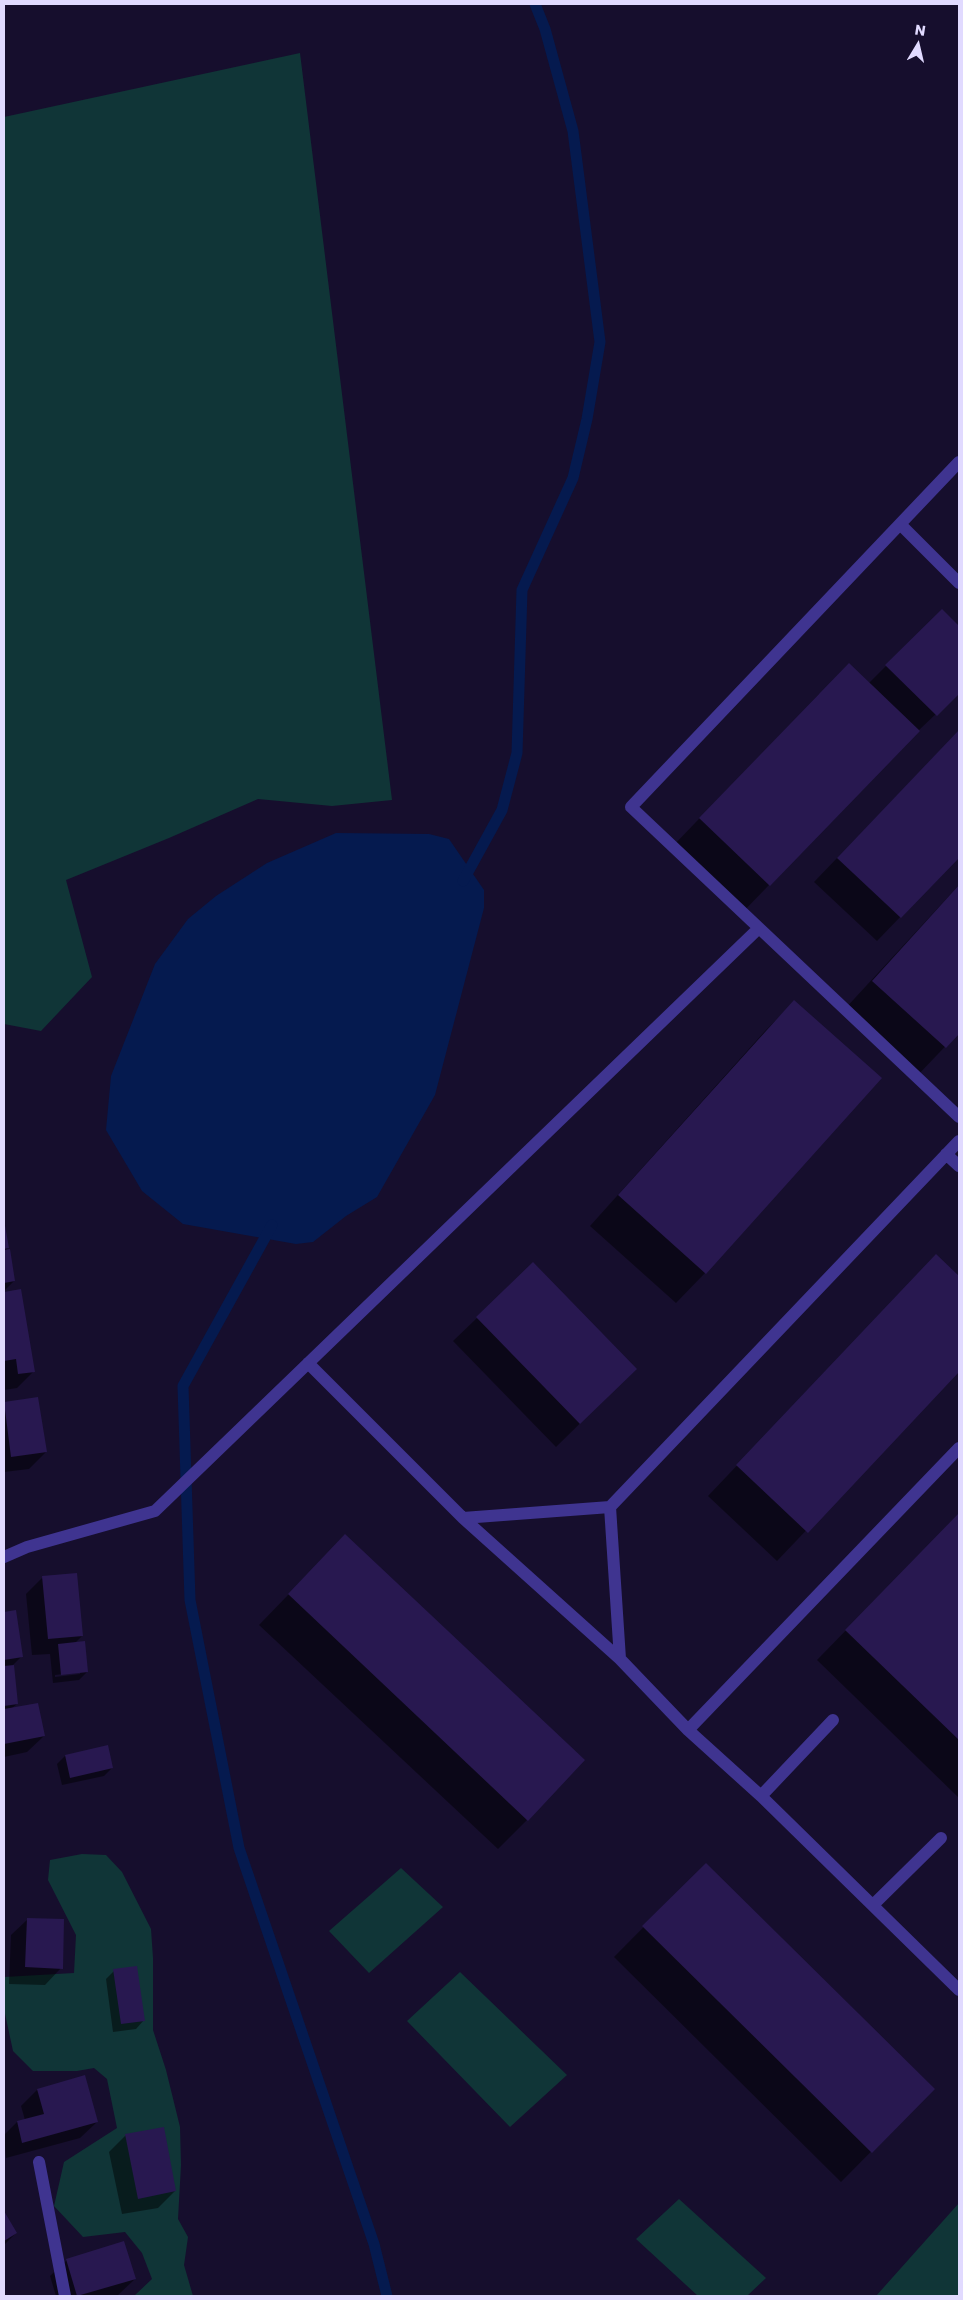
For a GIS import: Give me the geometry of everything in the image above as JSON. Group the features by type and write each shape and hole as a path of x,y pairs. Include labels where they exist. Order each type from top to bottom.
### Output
{"street":[{"path":"959,462 631,807 959,1117"},
{"path":"900,524 959,583"},
{"path":"4,1557 27,1547 66,1535 155,1511 759,928"},
{"path":"463,1518 610,1506 959,1141"},
{"path":"946,1154 959,1166"},
{"path":"308,1363 463,1518 620,1659 688,1730 761,1796 959,1990"},
{"path":"688,1730 959,1448"},
{"path":"610,1506 620,1659"},
{"path":"761,1796 833,1720"},
{"path":"873,1905 941,1838"},
{"path":"39,2162 65,2296"}],"green space":[{"path":"300,53 392,800 332,806 258,799 66,880 92,977 41,1031 4,1024 4,117"},
{"path":"82,1854 106,1855 122,1872 151,1929 153,2030 166,2070 180,2127 181,2165 178,2219 188,2237 184,2265 193,2296 134,2296 152,2279 142,2253 125,2232 83,2237 54,2206 64,2162 117,2128 107,2079 94,2068 77,2071 33,2071 13,2051 4,2009 4,1977 74,1973 76,1935 48,1880 50,1860"},
{"path":"401,1868 443,1907 369,1973 329,1931"},
{"path":"460,1972 567,2075 510,2127 407,2021"},
{"path":"679,2199 766,2278 747,2296 698,2296 636,2239"},
{"path":"959,2203 959,2296 876,2296"}],"water":[{"path":"336,833 429,834 449,839 484,890 484,908 435,1095 377,1197 346,1216 313,1242 296,1244 183,1224 142,1191 106,1130 111,1076 155,964 188,919 216,896 267,863"}],"building":[{"path":"942,609 959,626 959,694 937,716 885,665"},
{"path":"849,663 920,731 770,886 699,818"},
{"path":"959,730 959,858 901,918 837,858"},
{"path":"959,885 959,1034 946,1048 872,981"},
{"path":"794,1000 882,1078 706,1274 618,1195"},
{"path":"4,1220 9,1248 4,1249"},
{"path":"10,1249 15,1281 4,1283 4,1250"},
{"path":"936,1254 959,1276 959,1372 808,1533 736,1465"},
{"path":"533,1262 637,1369 580,1424 476,1317"},
{"path":"21,1289 35,1372 18,1374 16,1359 4,1361 4,1292"},
{"path":"38,1397 47,1452 11,1457 4,1402"},
{"path":"959,1513 959,1740 845,1630"},
{"path":"345,1534 585,1760 528,1821 288,1594"},
{"path":"77,1573 83,1636 48,1639 42,1576"},
{"path":"16,1610 23,1657 4,1660 4,1612"},
{"path":"85,1641 88,1672 61,1675 58,1644"},
{"path":"14,1665 18,1704 4,1706 4,1666"},
{"path":"38,1703 45,1736 4,1744 4,1709"},
{"path":"108,1745 113,1768 70,1778 65,1755"},
{"path":"706,1863 935,2089 872,2153 642,1926"},
{"path":"27,1918 64,1919 63,1969 25,1967"},
{"path":"137,1966 145,2021 121,2024 113,1969"},
{"path":"85,2075 98,2122 22,2143 17,2121 44,2114 37,2089"},
{"path":"164,2127 176,2191 138,2199 125,2134"},
{"path":"4,2211 17,2233 4,2241"},
{"path":"124,2241 136,2279 77,2296 66,2259"}],"waterway":[{"path":"463,881 502,810 517,753 522,590 573,478 587,419 600,342 573,131 545,29 535,4"},
{"path":"272,1225 183,1386 190,1600 239,1848 374,2244 387,2296"}]}
